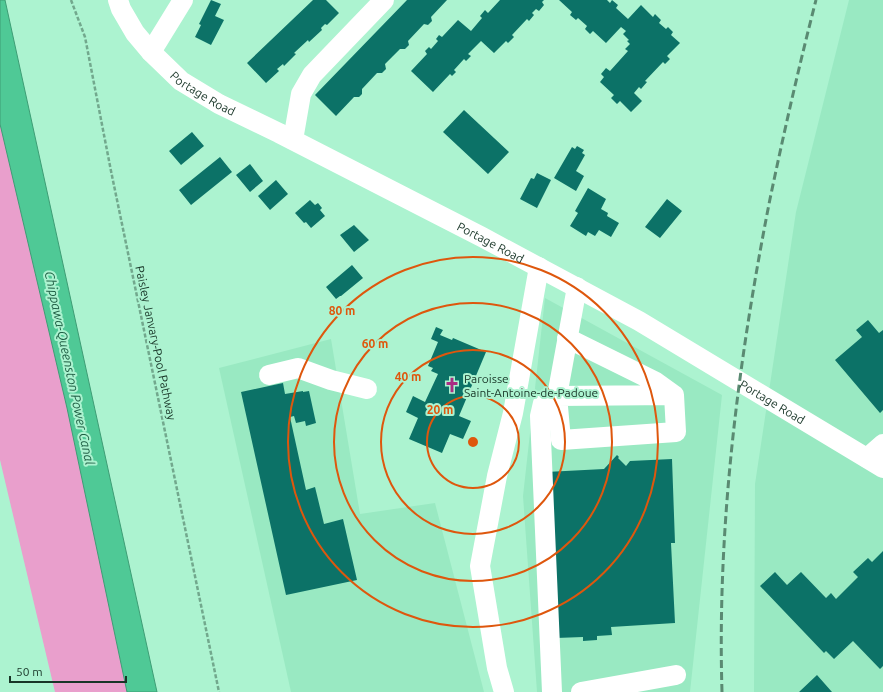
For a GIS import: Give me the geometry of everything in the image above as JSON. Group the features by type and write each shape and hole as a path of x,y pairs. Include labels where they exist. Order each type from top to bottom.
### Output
{"street":[{"name":"Portage Road","path":"118,0 121,9 135,33 151,52 181,81 219,104 293,140 539,267 639,321 875,463"},
{"path":"151,52 184,0"},
{"path":"293,140 302,94 312,75 384,0"},
{"path":"504,692 497,668 480,566 497,476 513,413 539,267"},
{"path":"577,287 557,396 561,440 676,432 674,395"},
{"path":"567,338 656,382 674,395"},
{"path":"269,375 298,368 331,380 367,389"},
{"path":"552,692 540,416 543,403 557,396 674,395"},
{"path":"875,463 883,444"},
{"path":"582,692 676,675"}],"path":[{"name":"Paisley Janvary-Pool Pathway","path":"71,0 85,36 111,171 218,692"}],"shaded area":[{"path":"849,0 883,0 883,692 754,692 755,484 796,212"},
{"path":"0,80 133,692 55,692 0,460"},
{"path":"545,298 722,395 690,692 537,692 523,496"},
{"path":"331,339 360,514 435,503 484,692 291,692 219,368"}],"water":[{"name":"Chippawa-Queenston Power Canal","path":"0,0 5,0 157,692 127,692 67,408 0,124"}],"building":[{"path":"211,0 221,4 215,16 224,20 211,45 195,37 201,25 199,24"},
{"path":"313,0 326,0 339,13 327,25 325,24 321,28 322,30 309,42 308,40 294,53 296,54 284,66 283,64 277,69 279,71 266,83 247,63"},
{"path":"407,0 447,0 431,17 432,21 428,25 424,24 408,41 409,45 405,49 400,49 385,64 386,69 382,73 377,73 362,89 362,94 359,97 354,97 336,116 315,95"},
{"path":"500,0 544,0 542,2 544,5 539,11 536,9 532,13 534,15 529,21 527,19 512,35 514,37 508,43 506,41 494,53 481,41 468,54 471,56 466,61 464,59 454,70 456,72 452,76 450,74 433,92 411,71 427,54 425,51 429,47 431,49 438,41 436,39 439,35 442,37 458,20 471,31 482,18 480,16 485,10 488,13"},
{"path":"559,0 607,0 610,3 612,0 618,5 616,8 628,19 641,5 653,17 655,14 661,20 659,23 666,29 668,27 673,32 671,35 680,43 667,56 670,59 665,64 663,62 645,81 647,82 641,89 639,87 634,93 642,101 631,112 620,101 617,104 611,98 614,95 600,82 604,77 601,74 606,68 610,71 628,51 625,49 630,44 627,41 629,40 623,34 626,31 621,27 606,43 593,31 590,34 585,29 587,26 578,18 576,20 570,15 572,12"},
{"path":"464,110 509,152 488,174 443,132"},
{"path":"192,132 204,146 181,165 169,151"},
{"path":"577,146 584,150 582,153 585,155 576,171 584,176 576,191 554,178 572,147 575,149"},
{"path":"220,157 232,172 191,205 179,190"},
{"path":"250,164 263,181 250,192 236,175"},
{"path":"537,173 551,180 537,208 520,199 531,178 534,179"},
{"path":"276,180 288,194 270,210 258,196"},
{"path":"588,188 606,199 601,209 608,213 607,216 619,223 611,237 599,230 595,236 588,232 586,236 570,226 578,213 575,211"},
{"path":"667,199 682,211 660,238 645,227"},
{"path":"310,200 315,205 318,203 322,208 320,210 325,216 311,228 295,213"},
{"path":"354,225 369,240 354,252 340,235"},
{"path":"352,265 363,278 336,299 326,287"},
{"path":"868,320 879,333 883,330 883,410 880,413 835,360 862,337 856,330"},
{"name":"Paroisse Saint-Antoine-de-Padoue","path":"436,327 443,330 440,335 452,340 453,338 486,352 459,416 471,421 463,439 450,434 442,453 409,439 418,418 406,412 413,396 425,402 438,374 431,371 433,368 428,366 438,342 431,339"},
{"path":"283,383 285,394 309,391 316,423 306,426 305,421 296,423 294,416 290,417 306,490 315,487 324,524 343,519 357,580 286,595 241,392"},
{"path":"617,455 626,466 630,461 672,459 675,543 671,543 675,623 611,627 612,635 597,636 597,640 583,641 583,637 556,638 546,472 604,469"},
{"path":"883,551 883,666 880,669 853,641 834,659 826,651 824,653 760,586 775,572 787,585 801,572 826,598 831,593 836,599 858,577 853,572 868,558 872,562"},
{"path":"817,675 832,692 799,692"}],"railway":[{"path":"722,692 721,630 723,568 732,444 739,383 748,321 770,199 816,0"}],"place":[{"name":"Paroisse Saint-Antoine-de-Padoue","path":"452,385"}]}
